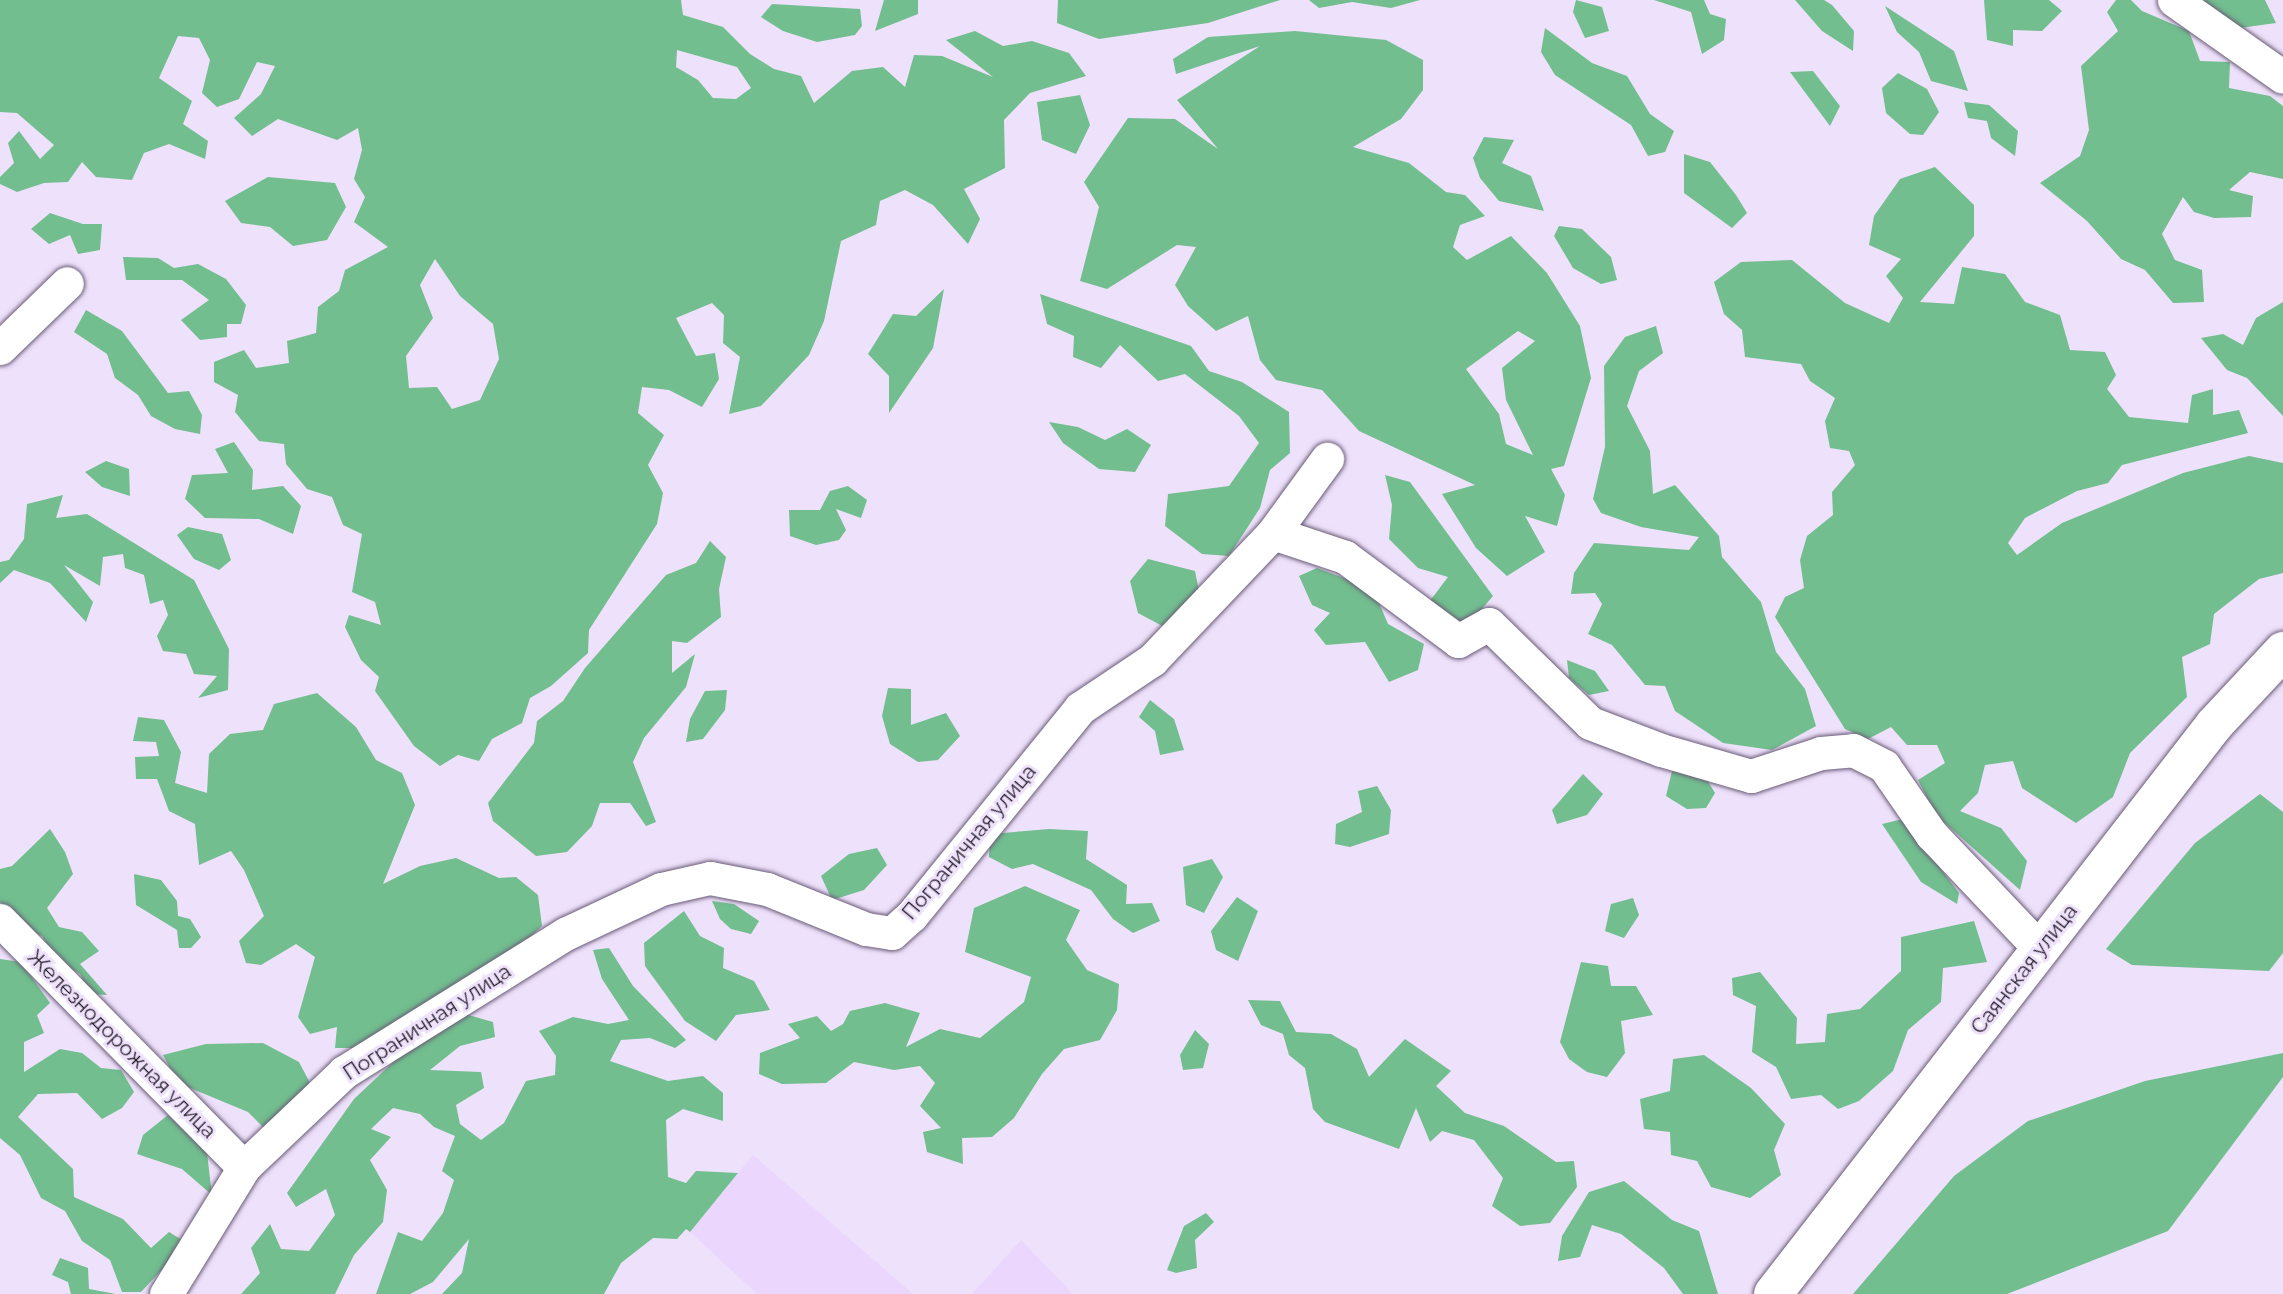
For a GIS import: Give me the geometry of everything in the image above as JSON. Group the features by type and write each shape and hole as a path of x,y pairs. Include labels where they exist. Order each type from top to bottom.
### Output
{"street":[{"path":"2174,0 2283,77"},
{"path":"0,348 67,283"},
{"name":"Пограничная улица","path":"244,1167 344,1072 565,934 661,889 710,878 721,880 767,889 866,929 892,933 912,915 1080,708 1152,660 1273,533 1327,459"},
{"path":"1273,533 1345,557 1458,641 1489,624 1590,723 1661,750 1751,776 1821,753 1853,750 1884,766 1931,834 2040,949"},
{"name":"Саянская улица","path":"1773,1294 2215,724 2283,651"},
{"name":"Железнодорожная улица","path":"0,920 244,1167"},
{"path":"166,1294 244,1167"}],"shaded area":[{"path":"753,1155 913,1294 757,1294 690,1232"},
{"path":"1021,1240 1073,1294 972,1294"}],"green space":[{"path":"0,0 681,0 683,15 723,27 750,54 774,69 801,76 814,103 852,71 883,67 905,87 914,55 942,56 993,77 946,40 975,31 1003,46 1032,41 1069,53 1086,76 1030,93 1004,120 1005,168 964,189 980,219 968,244 933,205 905,190 880,201 876,225 841,241 824,321 809,355 761,406 729,414 740,357 723,343 724,315 712,303 676,318 696,356 715,353 719,379 702,407 669,390 642,387 638,413 664,435 648,465 663,493 657,524 589,630 588,653 551,686 530,698 522,723 492,739 479,761 458,755 440,766 414,746 375,691 379,677 361,660 345,627 349,615 381,625 375,602 352,592 362,534 343,525 332,497 307,489 286,464 284,444 259,441 235,412 238,395 214,382 214,362 244,350 256,368 289,363 287,341 316,333 318,307 339,291 345,270 388,247 354,222 365,197 354,179 362,150 358,128 337,140 278,119 252,136 234,118 261,94 275,66 257,62 239,99 217,107 202,93 210,60 199,38 178,36 159,78 192,101 183,124 208,141 205,159 169,144 144,153 132,180 96,177 82,162 68,182 44,183 17,192 0,184 0,177 14,163 8,143 19,131 40,159 54,145 17,113 0,112","holes":["677,50 737,67 751,88 736,99 713,98 698,80 676,67","435,259 460,296 493,324 499,359 480,400 452,409 437,387 409,388 406,356 433,318 420,285"]},
{"path":"884,0 918,0 918,14 875,31"},
{"path":"1058,0 1280,0 1208,23 1099,39 1057,23"},
{"path":"1309,0 1420,0 1391,8 1352,2 1319,8"},
{"path":"1576,0 1602,7 1609,31 1585,38 1573,12"},
{"path":"1654,0 1704,0 1710,14 1726,19 1724,40 1702,54 1691,12"},
{"path":"1795,0 1824,0 1832,5 1854,31 1853,51 1822,31"},
{"path":"1984,0 2049,0 2062,11 2042,31 2013,30 2013,46 1987,40"},
{"path":"2116,0 2131,0 2142,11 2189,31 2200,61 2230,62 2229,88 2270,96 2283,106 2283,179 2250,172 2229,190 2253,196 2251,217 2214,218 2194,212 2183,197 2162,234 2175,260 2202,270 2204,302 2173,303 2145,270 2121,259 2087,221 2040,183 2080,156 2089,130 2081,66 2118,31 2107,12"},
{"path":"2199,0 2265,0 2276,23 2240,28"},
{"path":"772,4 860,9 862,26 855,35 817,42 783,31 761,17"},
{"path":"1885,6 1954,51 1968,91 1931,81 1919,52 1897,32"},
{"path":"1545,28 1592,63 1627,76 1650,114 1674,131 1665,152 1648,156 1631,125 1555,75 1541,52"},
{"path":"1295,31 1386,40 1423,60 1423,90 1401,119 1353,147 1409,163 1446,192 1465,195 1485,216 1460,225 1453,247 1467,260 1511,236 1547,273 1580,326 1591,378 1564,466 1551,469 1565,495 1557,526 1525,516 1545,552 1507,576 1476,548 1442,494 1475,485 1359,431 1322,390 1276,380 1260,360 1248,316 1216,331 1188,306 1175,285 1196,247 1177,245 1107,289 1080,281 1099,207 1084,182 1128,118 1175,119 1218,149 1177,100 1260,46 1176,74 1173,59 1208,37","holes":["1518,331 1535,341 1502,368 1506,400 1533,455 1506,444 1499,414 1466,369"]},
{"path":"1813,71 1840,106 1830,126 1790,72"},
{"path":"1898,73 1927,89 1939,112 1923,135 1910,134 1886,113 1882,88"},
{"path":"1080,95 1090,125 1076,154 1042,140 1037,102"},
{"path":"1964,102 1989,105 2018,131 2015,156 1991,138 1987,121 1968,118"},
{"path":"1484,137 1514,140 1502,163 1531,176 1544,211 1499,201 1480,178 1473,158"},
{"path":"1684,154 1710,162 1736,195 1747,213 1732,228 1684,193"},
{"path":"1935,167 1974,205 1974,236 1920,302 1954,304 1962,267 2005,274 2025,302 2060,315 2070,350 2105,352 2116,375 2107,389 2129,417 2188,423 2192,395 2213,389 2213,415 2239,410 2248,433 2122,465 2108,483 2077,491 2025,518 2008,543 2017,555 2062,523 2183,473 2249,456 2283,463 2283,573 2259,579 2214,614 2210,644 2182,657 2187,697 2130,753 2113,797 2076,823 2022,788 2013,761 1985,765 1978,793 1960,811 2001,828 2027,861 2020,890 1936,815 1918,780 1945,763 1937,745 1907,745 1891,727 1868,739 1845,729 1775,617 1785,597 1804,588 1800,560 1807,536 1833,515 1832,492 1855,465 1849,451 1830,448 1825,421 1835,398 1810,381 1801,364 1745,357 1742,330 1724,314 1714,282 1741,262 1792,260 1845,303 1889,323 1903,298 1886,276 1901,259 1869,245 1874,216 1900,179"},
{"path":"268,177 335,183 346,207 327,240 293,246 270,227 241,223 225,201"},
{"path":"50,213 83,224 102,224 100,250 78,254 70,235 49,244 31,229"},
{"path":"1559,226 1582,229 1611,257 1617,280 1601,284 1573,268 1554,236"},
{"path":"123,257 158,258 174,268 198,264 226,279 246,305 241,324 227,324 227,337 200,340 181,320 209,300 182,280 126,280"},
{"path":"944,289 933,348 889,413 889,376 868,354 893,314 916,316"},
{"path":"1040,294 1191,346 1209,371 1242,382 1289,412 1290,453 1270,470 1260,508 1229,556 1202,554 1165,526 1168,494 1229,486 1259,443 1239,416 1185,374 1158,381 1120,345 1101,368 1073,357 1074,336 1047,324"},
{"path":"2283,302 2283,416 2247,378 2227,370 2201,338 2223,334 2243,345 2256,318"},
{"path":"86,310 122,331 168,393 189,391 202,415 200,434 175,429 151,416 138,395 115,378 107,354 74,332"},
{"path":"1656,326 1663,353 1639,371 1627,406 1650,451 1653,494 1675,485 1719,536 1722,557 1761,602 1776,652 1805,689 1816,726 1772,750 1723,743 1675,711 1665,686 1645,685 1612,645 1588,634 1602,604 1595,593 1571,594 1574,573 1594,543 1689,550 1699,537 1641,527 1601,513 1593,499 1605,447 1604,366 1625,337"},
{"path":"1049,422 1078,427 1105,440 1127,429 1151,445 1135,472 1099,469 1063,443"},
{"path":"234,442 253,470 252,490 283,486 301,506 293,534 259,519 205,518 185,499 192,475 228,473 215,449"},
{"path":"106,461 129,469 130,496 102,487 85,472"},
{"path":"1385,475 1410,482 1493,596 1475,617 1452,625 1426,606 1448,577 1418,568 1389,539 1392,505"},
{"path":"848,486 867,500 861,518 836,509 846,530 839,540 816,545 790,536 789,510 820,510 830,491"},
{"path":"63,495 56,518 87,514 194,580 229,649 228,690 198,698 217,676 194,674 186,654 163,651 157,636 168,615 163,600 150,604 144,575 125,568 123,554 103,557 100,586 64,565 93,602 86,622 50,583 14,570 0,583 0,562 9,560 24,539 27,504"},
{"path":"188,527 222,534 231,560 219,570 194,559 177,535"},
{"path":"710,541 726,557 719,589 721,617 687,643 672,641 672,673 695,654 686,687 644,738 633,762 656,822 646,826 630,803 600,803 592,826 567,852 536,856 493,821 488,803 534,743 537,721 563,701 585,668 666,575 696,563"},
{"path":"1148,559 1195,571 1199,591 1166,628 1138,613 1130,581"},
{"path":"1317,568 1373,589 1388,624 1424,644 1418,670 1389,682 1365,642 1326,645 1314,630 1330,613 1312,605 1299,576"},
{"path":"1567,660 1595,671 1609,691 1589,695 1569,678"},
{"path":"888,688 911,689 911,725 946,713 960,736 938,760 918,762 890,744 882,716"},
{"path":"727,690 725,710 703,739 686,742 690,719 705,691"},
{"path":"317,693 356,727 376,760 402,773 415,805 383,884 420,866 456,858 499,878 516,877 538,895 542,926 519,948 363,1048 335,1048 337,1027 310,1034 298,1017 315,957 296,944 261,965 246,963 239,941 264,916 244,870 231,851 199,865 195,824 169,811 157,779 136,779 135,757 159,756 156,742 133,741 138,717 164,720 181,752 175,783 207,793 209,754 230,734 263,730 274,704"},
{"path":"1150,700 1174,719 1184,750 1160,755 1155,731 1139,717"},
{"path":"1673,767 1701,770 1715,793 1706,808 1687,809 1666,796"},
{"path":"1583,774 1603,794 1587,815 1557,824 1552,810"},
{"path":"1377,786 1391,810 1389,834 1350,847 1335,844 1336,824 1362,812 1358,791"},
{"path":"2260,794 2283,812 2283,953 2269,971 2132,965 2106,949 2195,843"},
{"path":"1903,819 1959,893 1957,904 1921,882 1882,824"},
{"path":"50,829 65,852 73,874 47,908 59,927 82,932 99,951 80,964 107,995 90,994 80,974 55,959 42,936 22,928 0,902 0,869 12,866"},
{"path":"1049,829 1088,831 1086,859 1127,885 1126,904 1152,903 1160,921 1133,933 1113,919 1091,890 1033,864 1012,869 989,857 990,834"},
{"path":"877,848 887,865 864,890 832,900 821,876 849,854"},
{"path":"1212,859 1223,877 1204,913 1186,905 1183,867"},
{"path":"134,874 161,880 177,901 178,916 190,919 201,937 191,948 179,948 177,930 136,905"},
{"path":"1025,886 1080,910 1066,940 1087,970 1119,984 1117,1010 1100,1040 1064,1049 1042,1074 1014,1118 992,1137 962,1138 963,1164 927,1152 923,1132 941,1128 920,1106 935,1083 920,1066 894,1070 854,1062 826,1083 782,1084 759,1074 760,1053 800,1038 788,1024 817,1016 831,1031 843,1024 850,1011 885,1003 920,1013 906,1047 940,1029 980,1038 1024,1002 1031,977 965,952 974,908"},
{"path":"1237,897 1258,911 1238,961 1216,950 1211,931"},
{"path":"1633,898 1639,915 1624,938 1605,931 1611,904"},
{"path":"712,901 734,904 759,921 751,934 731,929 720,919"},
{"path":"684,911 700,936 724,948 723,968 754,981 770,1010 736,1015 716,1041 685,1021 645,966 644,943"},
{"path":"1974,921 1987,962 1943,968 1941,1002 1908,1030 1893,1071 1859,1101 1838,1109 1821,1095 1791,1099 1776,1067 1752,1052 1756,1006 1733,995 1732,978 1760,972 1797,1018 1796,1044 1825,1042 1827,1014 1860,1009 1901,971 1901,937"},
{"path":"609,948 633,986 686,1040 675,1048 650,1038 621,1040 610,1061 668,1081 703,1076 723,1093 723,1121 683,1109 666,1120 668,1177 686,1183 696,1171 738,1173 690,1232 686,1229 677,1239 653,1238 621,1263 604,1294 442,1294 462,1273 469,1239 433,1282 410,1294 376,1294 398,1232 422,1241 443,1213 454,1180 442,1171 455,1136 434,1127 420,1114 393,1108 371,1129 391,1137 370,1160 387,1190 383,1222 354,1255 335,1294 241,1294 260,1273 251,1248 270,1224 281,1249 309,1251 335,1215 326,1189 296,1207 287,1193 354,1099 422,1035 465,1014 493,1022 495,1037 460,1046 430,1070 481,1072 484,1088 456,1105 460,1124 481,1140 504,1123 526,1081 555,1075 556,1056 539,1031 573,1017 608,1024 629,1020 602,979 593,950"},
{"path":"0,959 21,962 50,1003 37,1015 44,1033 24,1042 24,1072 60,1049 82,1053 101,1068 121,1070 134,1092 122,1108 102,1119 77,1093 38,1094 18,1117 73,1169 74,1197 123,1219 151,1248 169,1232 187,1243 141,1292 122,1292 110,1260 82,1241 65,1211 41,1198 20,1155 0,1138"},
{"path":"1581,962 1608,966 1611,986 1636,986 1653,1015 1621,1021 1625,1053 1607,1077 1587,1072 1569,1059 1560,1042"},
{"path":"1248,1000 1280,1001 1296,1032 1331,1034 1357,1049 1369,1077 1405,1039 1451,1071 1436,1086 1465,1113 1504,1126 1556,1162 1574,1161 1577,1187 1550,1223 1520,1226 1492,1206 1503,1178 1474,1140 1442,1131 1430,1142 1416,1108 1399,1149 1325,1122 1313,1109 1305,1068 1289,1055 1283,1034 1261,1025"},
{"path":"1195,1030 1209,1044 1203,1068 1183,1070 1180,1055"},
{"path":"263,1043 299,1062 309,1081 308,1104 269,1133 248,1112 178,1083 163,1055 206,1044"},
{"path":"2283,1053 2283,1077 2168,1231 2007,1294 1853,1294 1954,1176 2028,1121 2145,1081"},
{"path":"1704,1055 1751,1088 1785,1124 1774,1150 1781,1175 1750,1198 1711,1187 1697,1161 1671,1155 1670,1132 1644,1129 1640,1099 1670,1091 1673,1059"},
{"path":"168,1115 207,1153 212,1195 182,1169 137,1154 143,1135"},
{"path":"1624,1181 1672,1220 1699,1231 1718,1294 1683,1294 1664,1268 1621,1234 1592,1225 1580,1257 1558,1261 1562,1236 1589,1192"},
{"path":"1206,1213 1214,1222 1195,1240 1197,1268 1176,1273 1167,1270 1184,1226"},
{"path":"60,1258 88,1268 89,1289 116,1294 71,1294 68,1282 52,1275"}]}
